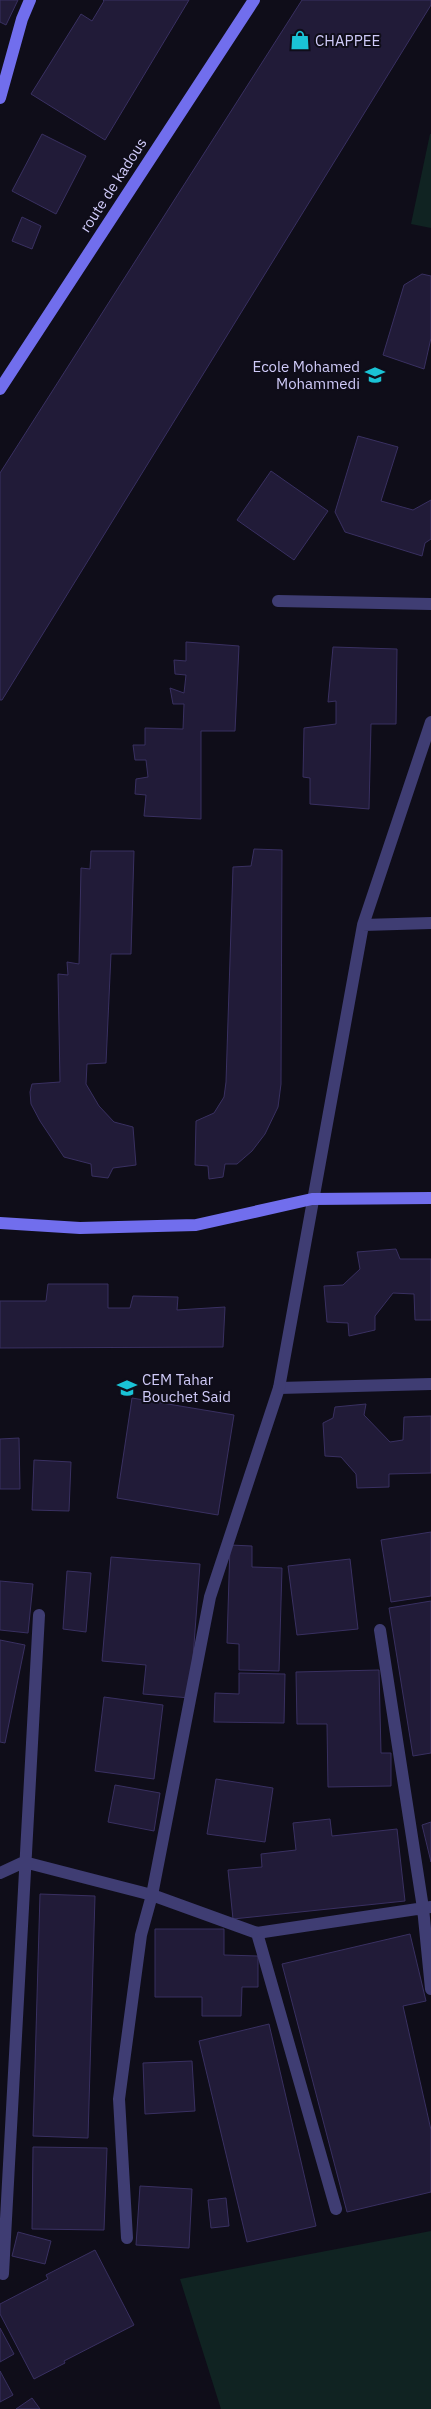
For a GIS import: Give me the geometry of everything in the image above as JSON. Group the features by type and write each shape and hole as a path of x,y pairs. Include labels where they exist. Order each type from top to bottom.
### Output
{"street":[{"path":"0,98 22,19 30,0"},
{"name":"route de kadous","path":"0,389 254,0"},
{"path":"278,601 431,604"},
{"path":"127,2238 119,2098 141,1935 152,1895 210,1597 279,1388 363,924 431,722"},
{"path":"363,924 431,923"},
{"path":"0,1223 80,1228 196,1225 312,1199 431,1198"},
{"path":"279,1388 431,1384"},
{"path":"3,2274 38,1615"},
{"path":"380,1630 427,1908 431,1989"},
{"path":"0,1873 24,1862 152,1895 257,1933 427,1908"},
{"path":"257,1933 336,2209"}],"green space":[{"path":"431,134 431,228 411,224"},
{"path":"431,2231 431,2409 221,2409 180,2279"}],"building":[{"path":"0,0 18,0 6,25 0,22"},
{"path":"103,0 189,0 105,140 31,94 81,14 92,21"},
{"path":"302,0 431,0 431,5 2,700 0,700 0,473"},
{"path":"42,134 86,156 56,214 12,191"},
{"path":"22,217 41,226 32,249 12,241"},
{"path":"422,274 431,276 431,338 424,369 383,355 404,285"},
{"path":"358,436 398,447 381,501 413,510 431,500 431,539 425,543 422,556 345,532 335,512"},
{"path":"271,471 328,511 294,560 237,520"},
{"path":"186,642 239,646 235,731 201,731 201,819 144,816 146,795 135,794 136,779 148,777 146,760 135,760 133,745 145,745 145,728 183,729 184,704 173,704 170,688 184,693 186,675 175,674 174,660 186,661"},
{"path":"333,647 397,649 396,724 371,724 369,809 310,804 310,778 303,777 304,728 336,724 336,701 328,702"},
{"path":"254,849 282,850 281,1084 278,1107 265,1134 252,1151 237,1164 225,1164 223,1177 209,1179 208,1166 195,1165 196,1121 214,1113 224,1097 233,867 251,866"},
{"path":"91,851 134,851 131,954 111,954 106,1063 87,1064 86,1084 99,1106 114,1122 133,1127 136,1165 113,1168 108,1178 92,1176 91,1164 64,1157 31,1104 30,1092 32,1084 60,1082 58,974 68,975 67,962 79,964 81,868 90,869"},
{"path":"396,1249 400,1259 431,1259 431,1320 415,1320 414,1294 393,1293 375,1316 375,1330 349,1336 348,1323 327,1322 324,1286 343,1285 360,1269 357,1252"},
{"path":"48,1284 108,1284 108,1308 130,1308 133,1296 178,1297 177,1310 225,1307 223,1347 0,1348 0,1301 46,1301"},
{"path":"132,1398 234,1415 218,1515 117,1498"},
{"path":"366,1404 364,1415 390,1442 403,1440 404,1417 431,1416 431,1473 389,1474 389,1487 357,1488 356,1474 341,1457 325,1456 323,1423 333,1418 335,1407"},
{"path":"19,1438 20,1489 0,1489 0,1439"},
{"path":"34,1460 71,1462 69,1511 32,1510"},
{"path":"431,1532 431,1596 391,1602 381,1540"},
{"path":"230,1545 252,1546 252,1567 282,1568 279,1671 239,1670 239,1644 227,1643"},
{"path":"111,1557 200,1564 190,1698 143,1694 146,1665 102,1661"},
{"path":"350,1559 358,1629 297,1635 288,1566"},
{"path":"67,1571 91,1573 86,1632 63,1629"},
{"path":"0,1581 33,1584 28,1633 0,1630"},
{"path":"431,1601 431,1753 413,1756 389,1608"},
{"path":"0,1640 25,1645 5,1743 0,1742"},
{"path":"379,1670 381,1753 391,1753 391,1786 328,1787 327,1724 297,1724 296,1672"},
{"path":"239,1673 285,1674 284,1723 214,1722 215,1693 239,1694"},
{"path":"104,1697 163,1705 154,1779 95,1771"},
{"path":"216,1779 273,1788 265,1842 207,1834"},
{"path":"115,1785 160,1793 154,1831 108,1822"},
{"path":"330,1819 332,1836 397,1829 405,1901 233,1919 228,1870 262,1867 261,1854 296,1850 293,1823"},
{"path":"431,1822 431,1862 422,1825"},
{"path":"40,1894 95,1896 88,2138 33,2136"},
{"path":"155,1929 224,1929 224,1955 258,1956 258,1987 242,1987 241,2016 202,2016 202,1997 155,1997"},
{"path":"410,1934 426,2001 403,2006 431,2130 431,2192 347,2212 282,1964"},
{"path":"269,2024 316,2226 247,2242 199,2041"},
{"path":"192,2061 195,2111 145,2114 143,2063"},
{"path":"33,2147 107,2148 104,2230 32,2229"},
{"path":"140,2186 192,2189 189,2248 136,2245"},
{"path":"226,2198 229,2226 211,2228 208,2200"},
{"path":"18,2232 51,2241 45,2264 12,2256"},
{"path":"95,2250 134,2325 64,2361 65,2363 34,2379 0,2314 0,2304 48,2279 46,2275"},
{"path":"0,2328 14,2354 0,2362"},
{"path":"0,2371 13,2395 0,2402"},
{"path":"32,2398 40,2409 16,2409"}],"place":[{"name":"CHAPPEE","path":"300,40"},
{"name":"Ecole Mohamed Mohammedi","path":"375,375"},
{"name":"CEM Tahar Bouchet Said","path":"127,1388"}]}
